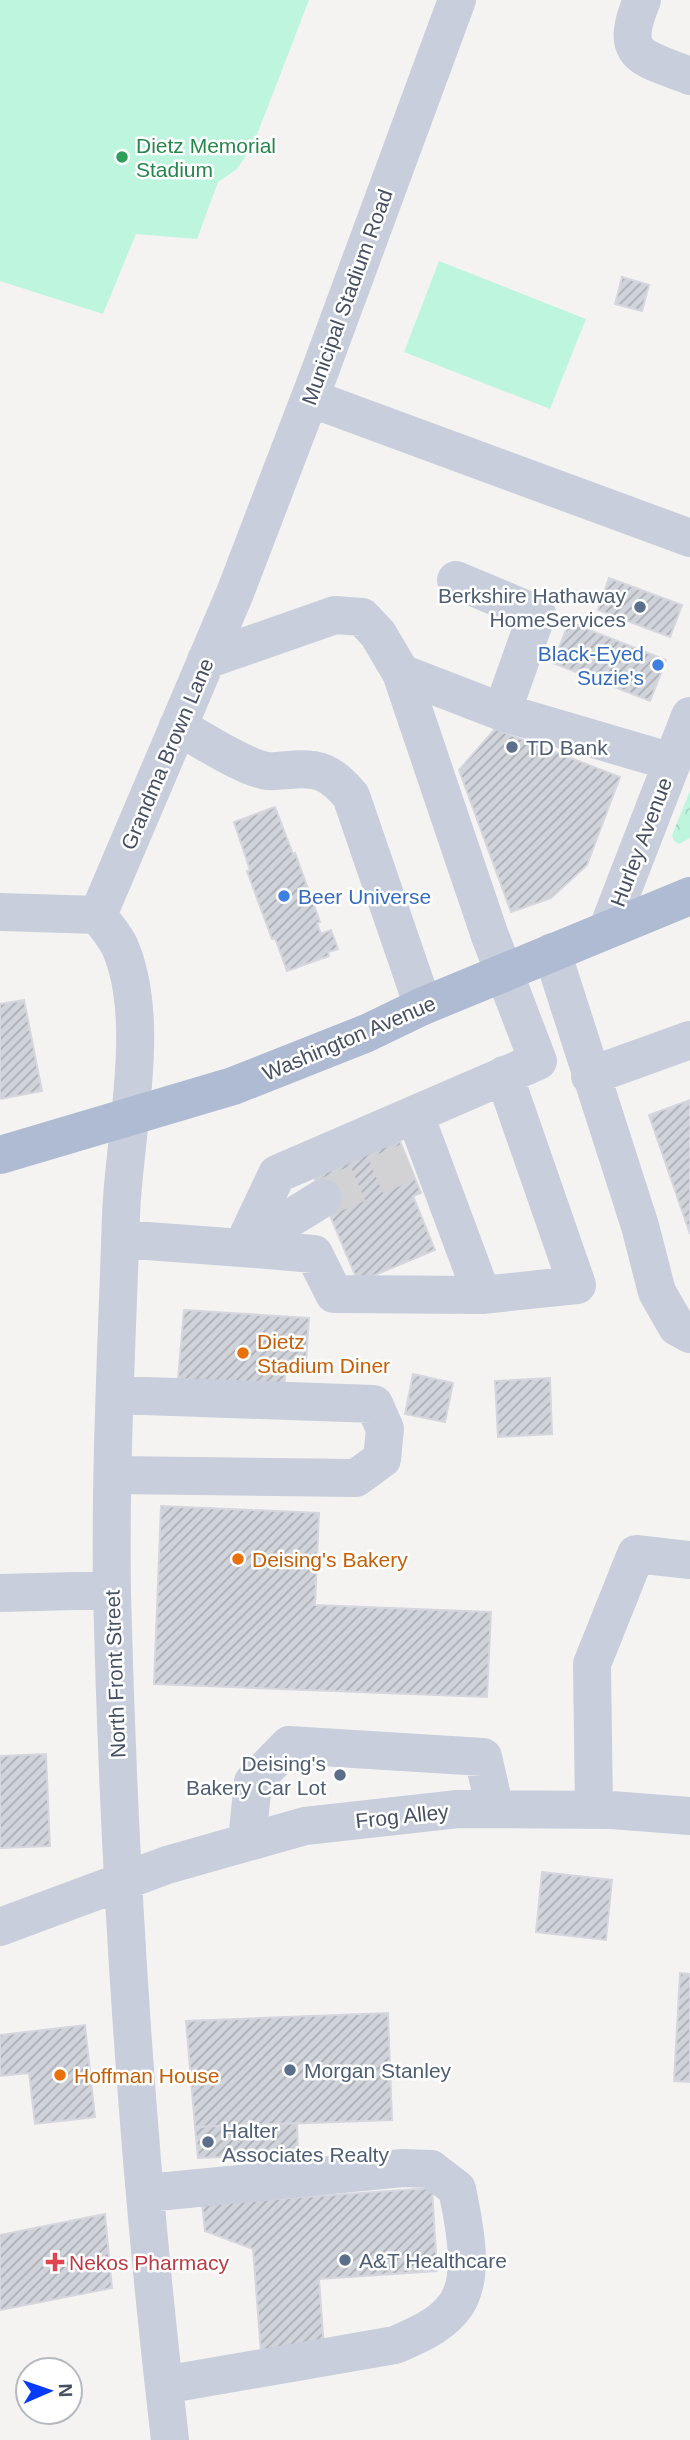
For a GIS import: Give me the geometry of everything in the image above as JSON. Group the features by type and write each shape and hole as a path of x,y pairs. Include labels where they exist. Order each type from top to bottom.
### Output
{"main road":[{"name":"Washington Avenue","path":"0,1155 233,1086 367,1033 423,1006 690,896"}],"street":[{"name":"Municipal Stadium Road","path":"235,593 457,0"},
{"path":"642,0 632,24 632,40 640,55 690,76"},
{"path":"310,398 690,538"},
{"path":"456,580 537,614 502,712"},
{"name":"Grandma Brown Lane","path":"98,915 235,593"},
{"path":"120,1239 314,1254 334,1294 482,1295 577,1285 521,1068 504,972 401,673 377,634 362,617 348,614 335,615 206,660"},
{"path":"401,673 502,712 672,762"},
{"name":"Hurley Avenue","path":"608,928 690,716"},
{"path":"178,726 237,759 266,771 321,771 339,781 351,796 423,1006"},
{"path":"0,912 98,915"},
{"name":"North Front Street","path":"98,915 119,944 129,975 136,1050 120,1239 112,1590 124,1937 170,2440"},
{"path":"552,952 640,1226 657,1292 686,1341"},
{"path":"242,1248 277,1174 521,1068 690,1041"},
{"path":"415,1115 418,1157 482,1295"},
{"path":"242,1248 323,1198"},
{"path":"113,1475 356,1478 382,1459 385,1429 374,1404 116,1395"},
{"path":"594,1810 592,1664 636,1554 690,1560"},
{"path":"0,1593 112,1590"},
{"path":"247,1841 253,1782 289,1745 483,1757 495,1810"},
{"name":"Frog Alley","path":"0,1927 167,1865 305,1826 458,1810 594,1810 690,1816"},
{"path":"147,2193 403,2168 431,2169 457,2189 466,2234 466,2279 453,2310 429,2329 395,2345 164,2385"}],"green space":[{"name":"Dietz Memorial Stadium","path":"0,0 309,0 253,145 237,169 218,182 197,239 136,234 103,314 0,281"},
{"path":"439,261 586,319 550,409 404,352"},
{"path":"690,791 690,838 679,844 674,841 672,835"}],"building":[{"path":"622,277 649,285 642,311 615,304"},
{"name":"Berkshire Hathaway HomeServices","path":"609,578 682,605 670,637 598,610"},
{"path":"569,622 666,660 650,701 553,663"},
{"path":"495,729 620,777 587,865 551,898 511,912 459,770"},
{"name":"Beer Universe","path":"275,807 320,922 317,923 321,934 331,930 338,949 328,952 329,956 287,971 247,871 250,870 234,822"},
{"path":"24,1000 42,1091 0,1099 0,1004"},
{"path":"690,1100 690,1234 649,1115"},
{"path":"399,1139 421,1193 413,1196 435,1250 358,1282 313,1175"},
{"name":"Dietz Stadium Diner","path":"184,1310 309,1318 306,1362 286,1360 284,1391 178,1379"},
{"path":"413,1374 453,1383 445,1422 405,1414"},
{"path":"550,1378 552,1434 498,1437 495,1381"},
{"name":"Deising's Bakery","path":"161,1506 319,1513 315,1605 491,1612 487,1697 154,1684"},
{"path":"46,1754 50,1846 0,1848 0,1756"},
{"path":"542,1872 612,1880 606,1940 536,1932"},
{"path":"680,1973 690,1974 690,2082 674,2081"},
{"name":"Morgan Stanley","path":"388,2013 392,2120 195,2127 186,2021"},
{"name":"Hoffman House","path":"85,2025 95,2117 35,2124 29,2073 0,2076 0,2035"},
{"path":"297,2123 298,2154 198,2158 195,2127"},
{"name":"A&T Healthcare","path":"432,2188 437,2271 319,2279 324,2349 261,2353 253,2249 205,2231 202,2204"},
{"name":"Nekos Pharmacy","path":"105,2214 112,2288 0,2310 0,2235"}],"tunnel":[{"path":"323,1198 408,1162"}],"place":[{"name":"Dietz Memorial Stadium","path":"122,157"},
{"name":"Berkshire Hathaway HomeServices","path":"640,607"},
{"name":"Black-Eyed Suzie's","path":"658,665"},
{"name":"TD Bank","path":"512,747"},
{"name":"Beer Universe","path":"284,896"},
{"name":"Dietz Stadium Diner","path":"243,1353"},
{"name":"Deising's Bakery","path":"238,1559"},
{"name":"Deising's Bakery Car Lot","path":"340,1775"},
{"name":"Morgan Stanley","path":"290,2070"},
{"name":"Hoffman House","path":"60,2075"},
{"name":"Halter Associates Realty","path":"208,2142"},
{"name":"A&T Healthcare","path":"345,2260"},
{"name":"Nekos Pharmacy","path":"55,2262"}]}
